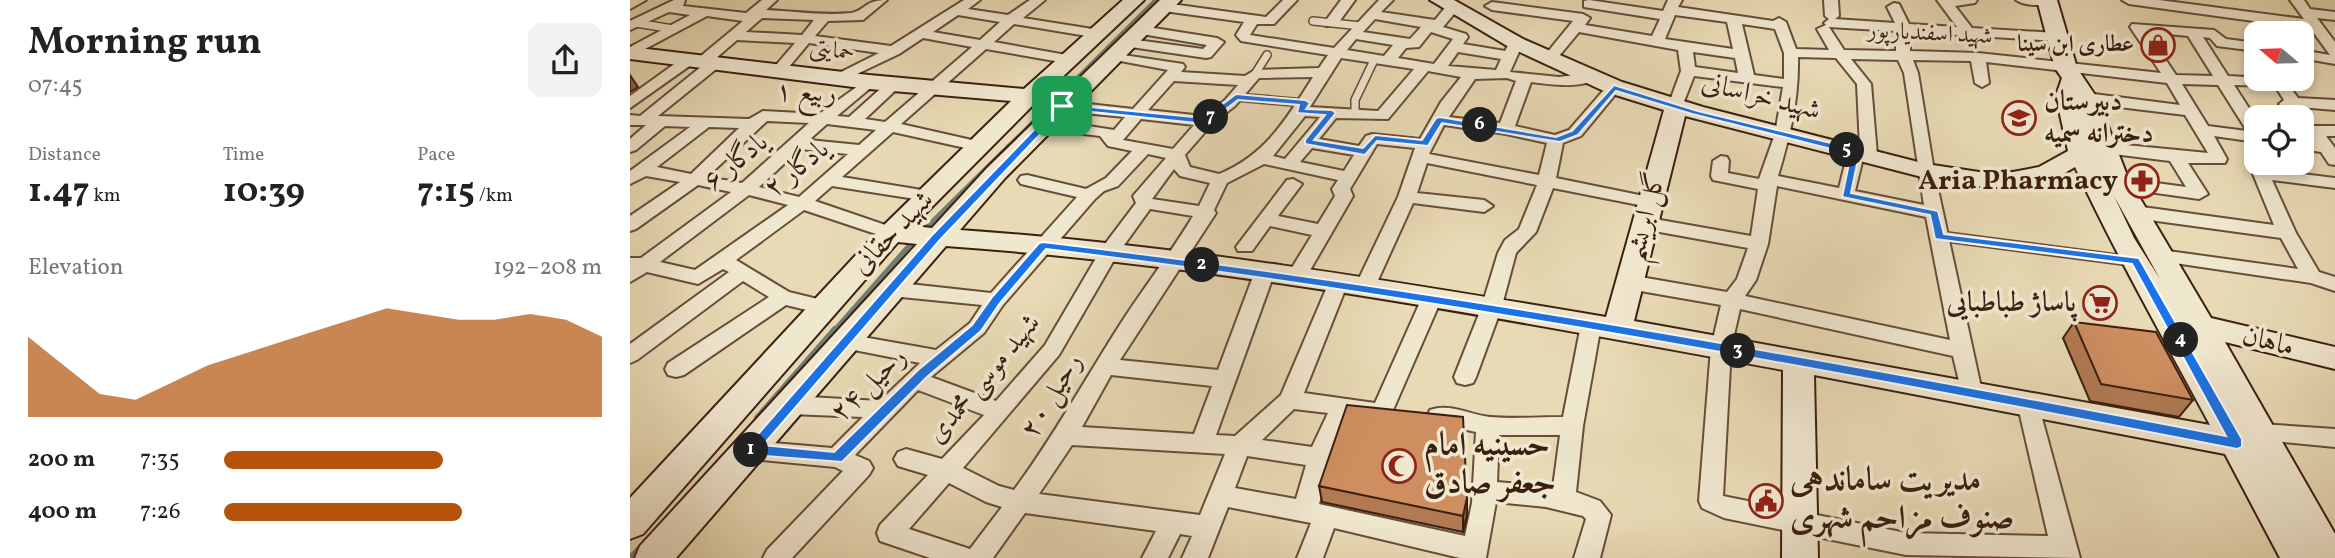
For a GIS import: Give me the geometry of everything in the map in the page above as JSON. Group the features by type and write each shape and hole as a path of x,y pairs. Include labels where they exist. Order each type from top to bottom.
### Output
{"street":[{"path":"630,5 639,0"},
{"path":"633,25 684,0"},
{"path":"662,155 630,150 645,120 702,62 770,0"},
{"path":"800,16 826,0"},
{"path":"668,8 754,16 858,17 880,0"},
{"path":"838,79 894,51 973,0"},
{"name":"یادگار ۲","path":"635,267 698,277 802,203 1012,19 1038,0"},
{"path":"1168,4 1269,21 1290,0"},
{"path":"1331,23 1348,0"},
{"path":"1112,142 1177,155 1186,172 1220,180 1246,171 1273,151 1337,52 1386,0"},
{"path":"1831,0 1827,38 1864,84 1863,154 1846,195"},
{"path":"1946,2 1970,0"},
{"path":"2023,0 2047,1 2057,37 2075,81 2093,151 2148,259 2249,438 2329,558"},
{"path":"2129,0 2189,5 2315,25"},
{"path":"2297,0 2315,25 2329,38 2335,52"},
{"name":"شهید حقانی","path":"630,523 891,233 1029,96 1099,34 1129,1"},
{"path":"1549,59 1579,22 1589,2 1671,8 1734,21 1780,24 1791,53 1791,85 1783,134 1768,183 1759,244 1746,280 1732,300 1721,348 1711,501 1718,506 1800,523 1907,551 2066,553 2028,402"},
{"path":"1946,2 1967,30"},
{"path":"1357,30 1413,44 1429,25 1438,25 1447,3"},
{"name":"شهید خراسانی","path":"1447,3 1490,10 1513,50 1549,59 1614,88 1926,171 1979,179 2013,180 2047,173 2093,151"},
{"name":"شهید حقانی","path":"669,544 936,237 1053,115 1168,4"},
{"path":"2189,5 2221,43 2244,46"},
{"path":"1490,10 1542,6 1579,22 1657,41 1741,54"},
{"path":"1894,7 1903,26 1903,54 1911,73 1926,171 1971,392"},
{"path":"1657,41 1671,8"},
{"path":"956,11 1099,34"},
{"path":"634,57 673,29 705,12"},
{"path":"2305,12 2335,16"},
{"path":"1303,107 1332,113 1382,116 1455,47 1460,36 1429,25 1371,15"},
{"path":"778,71 824,17"},
{"path":"1253,19 1244,37 1471,74 1559,81 1591,77"},
{"path":"1734,21 1747,78"},
{"path":"1829,23 2057,37"},
{"path":"2093,151 2219,159 2172,79 2137,27 2214,34"},
{"path":"2193,33 2244,113"},
{"path":"923,34 1072,60"},
{"path":"733,36 807,39 894,51"},
{"path":"1128,43 1206,54 1217,42"},
{"path":"1128,43 1175,72 1253,78 1324,72"},
{"path":"1381,61 1402,43"},
{"path":"1455,47 1513,50 1502,75"},
{"path":"1676,106 1688,71 1685,47"},
{"name":"شهید اسفندیارپور","path":"1791,53 1978,57 2075,81"},
{"path":"2314,56 2335,60"},
{"name":"حمایتی","path":"634,57 702,62 893,85 1029,96"},
{"path":"1978,57 1982,83"},
{"path":"630,103 661,80 702,62"},
{"path":"1688,71 1791,85"},
{"path":"1112,142 1175,72"},
{"path":"1195,558 1240,446 1290,400 1350,287 1407,197 1422,150 1471,74"},
{"path":"1177,155 1206,121 1236,97 1253,78"},
{"path":"1506,129 1525,78"},
{"path":"2075,81 2244,79"},
{"path":"640,80 661,80"},
{"path":"2075,81 2191,111"},
{"name":"یادگار ۶","path":"635,267 746,190 822,119 869,82"},
{"path":"853,122 893,85"},
{"path":"1440,120 1506,129 1556,140 1575,133 1614,88"},
{"path":"2286,91 2293,102"},
{"path":"2288,105 2293,102 2335,105"},
{"name":"گل ابریشم","path":"1604,327 1629,282 1676,106"},
{"path":"1053,115 1136,113 1206,121"},
{"path":"1289,165 1332,113"},
{"path":"1053,115 1107,132 1112,142"},
{"name":"ربیع ۱","path":"645,120 753,124 763,116 822,119 891,127 979,146"},
{"path":"637,174 706,122"},
{"path":"630,225 694,180 753,124"},
{"path":"2201,130 2244,135"},
{"path":"2314,131 2335,131"},
{"path":"2314,131 2330,154"},
{"path":"1295,279 1345,196 1341,189 1375,138 1546,183 1759,244"},
{"path":"1465,377 1492,309 1509,248 1527,232 1546,183 1556,140"},
{"path":"1308,142 1365,152"},
{"path":"797,144 863,150"},
{"name":"رحیل ۲۴","path":"776,558 861,468 837,458 915,380 977,328 996,300 1089,195 1098,187 1112,182 1145,148"},
{"path":"2093,151 2119,183 2135,212 2148,259 2201,326 2299,558"},
{"name":"شهید موسی محمدی","path":"964,558 888,534 1000,412 1052,350 1109,252 1145,203 1142,196 1177,155"},
{"path":"2119,183 2199,194 2176,157"},
{"path":"1262,159 1349,177"},
{"path":"1721,161 1719,176 1846,195 1934,213"},
{"path":"637,174 694,180 802,203 891,233 1109,252 1264,274 1604,327 2249,438 2335,438"},
{"path":"2312,277 2268,195 2261,174 2335,183"},
{"path":"829,180 928,196"},
{"path":"1027,180 1089,195"},
{"name":"رحیل ۲۰","path":"978,558 1021,502 1065,435 1104,366 1172,261 1207,214 1220,180"},
{"path":"1245,247 1293,184"},
{"path":"1407,197 1484,206"},
{"path":"1145,203 1207,214"},
{"path":"2135,212 2287,233"},
{"path":"1267,220 1323,231"},
{"path":"2148,259 2312,277 2335,284"},
{"path":"723,260 783,297 823,307"},
{"path":"634,353 742,271"},
{"path":"1202,443 1264,274"},
{"path":"1629,282 1732,300 1962,350"},
{"path":"891,289 996,300"},
{"path":"676,369 783,297"},
{"path":"1382,411 1431,300"},
{"name":"ماهان","path":"2201,326 2335,358"},
{"path":"1563,500 1572,426 1604,327"},
{"path":"846,342 940,359"},
{"path":"1798,361 1801,419 1800,558"},
{"path":"1104,366 1225,379"},
{"path":"915,380 1000,412"},
{"path":"1290,400 1464,419 1488,426 1572,426"},
{"path":"791,405 886,410"},
{"path":"1310,558 1320,458 1342,407"},
{"path":"1220,495 1315,514 1474,554 1485,491 1488,426"},
{"path":"1065,435 1240,446 1320,458"},
{"path":"751,450 837,458"},
{"path":"906,459 945,470 994,495 1021,502 1207,527"},
{"name":"شهید حقانی","path":"630,507 668,482"},
{"path":"1485,491 1563,500 1595,509 1599,515 1587,558"},
{"path":"1155,558 1173,522"}],"lane":[{"path":"1313,21 1357,30"},
{"path":"633,25 673,29"},
{"path":"1253,78 1267,55"},
{"path":"1356,114 1354,100 1360,85 1381,61"},
{"path":"1236,97 1303,107"},
{"path":"1939,236 2148,259"}],"building":[{"path":"2074,322 2156,332 2193,400 2101,384"},
{"name":"حسینیه امام جعفر صادق","path":"1347,405 1463,417 1467,498 1463,516 1319,486"}],"waterway":[{"path":"1007,148 1156,0"},
{"path":"922,232 1009,146"},
{"path":"834,331 915,239"},
{"path":"757,418 835,329"},
{"path":"630,558 643,545"}],"place":[{"name":"عطاری ابن سینا","path":"2158,45"},
{"name":"دبیرستان دخترانه سمیه","path":"2019,118"},
{"name":"Aria Pharmacy","path":"2142,181"},
{"name":"پاساژ طباطبایی","path":"2100,303"},
{"name":"حسینیه امام جعفر صادق","path":"1399,466"},
{"name":"مدیریت ساماندهی صنوف مزاحم شهری","path":"1766,501"}],"route":[{"path":"1614,88 1695,113 1856,152 1846,195 1934,213 1939,236 2135,261 2237,443 1929,384 1591,325 1191,263 1043,246 996,300 977,328 922,373 837,458 751,450 936,237 1062,106 1206,121 1236,97 1305,103 1300,111 1332,113 1308,142 1365,152 1375,138 1425,144 1440,120 1506,129 1556,140 1575,133 1591,111 1614,88"}]}
